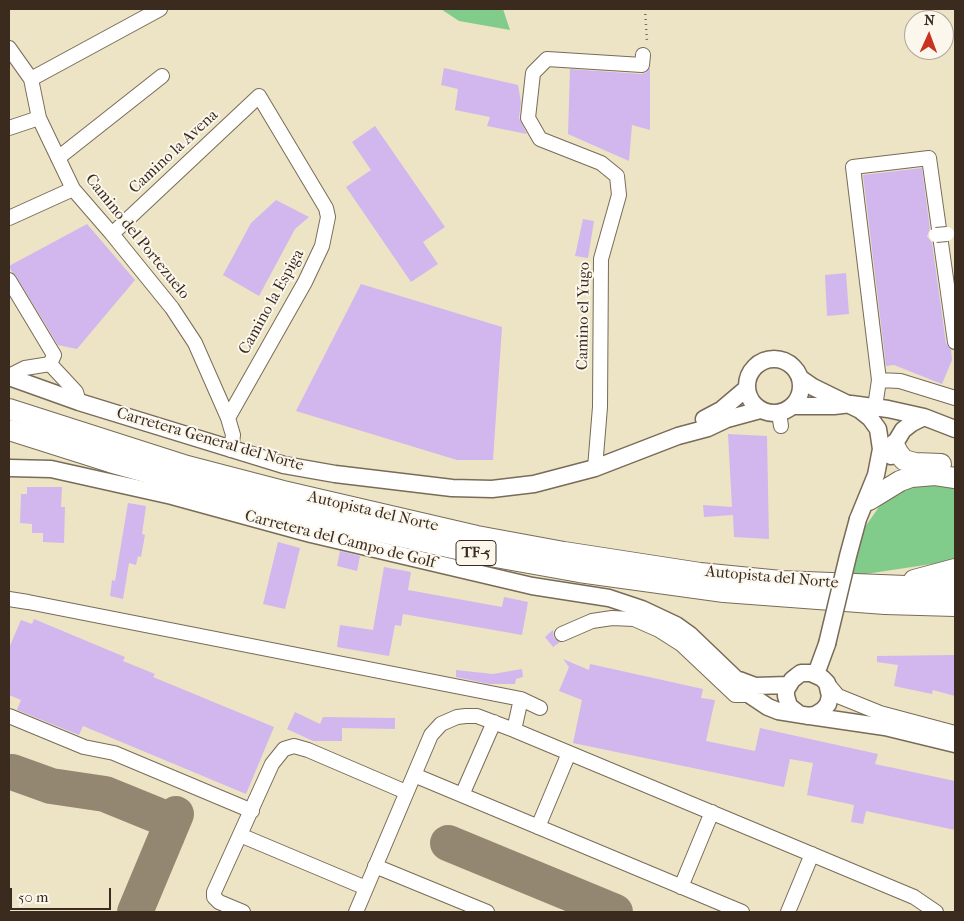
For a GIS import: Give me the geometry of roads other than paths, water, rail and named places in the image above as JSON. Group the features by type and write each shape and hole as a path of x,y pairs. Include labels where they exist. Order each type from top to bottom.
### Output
{"highway":[{"name":"Autopista del Norte","path":"9,409 197,468 284,491 477,536 564,552 700,573 781,581 955,588"},
{"name":"Autopista del Norte","path":"9,430 110,462 293,513 484,555 579,572 724,592 955,606"},
{"path":"894,445 904,460 915,463 955,466"},
{"path":"870,498 917,469 955,472"},
{"path":"870,498 910,477 935,475 955,478"},
{"path":"890,586 955,569"}],"main road":[{"path":"784,415 800,393 800,378 795,369 789,364 774,359 766,361 759,364 752,371 748,379 749,397 760,410 784,415 851,404 870,418 878,429 881,449 870,498"},
{"name":"Carretera General del Norte","path":"9,377 79,402 284,465 335,474 452,488 492,489 534,484 595,468 678,436 760,410"},
{"path":"800,378 833,397 851,404 924,417 955,429"},
{"name":"Carretera General del Norte","path":"678,436 696,423 721,410 747,388"},
{"path":"882,408 894,445"},
{"path":"822,679 806,672 792,680 788,685 786,696 789,706 795,712 805,716 819,713 826,707 830,696 822,679 827,644 848,556 870,498 894,445 903,430 924,417"},
{"name":"Carretera del Campo de Golf","path":"9,470 51,469 172,496 311,534 532,586 609,598 642,609 676,625 690,635 737,680 744,690 768,708 805,716 885,728 955,744"},
{"name":"Carretera del Campo de Golf","path":"737,680 755,686 776,687 788,685"}],"street":[{"path":"30,79 160,9"},
{"name":"Camino del Portezuelo","path":"9,48 30,79 39,118 73,189 172,308 195,343 228,418 233,435 231,450"},
{"name":"Camino el Yugo","path":"595,468 600,407 601,259 619,195 617,176 601,163 540,139 528,118 533,73 547,59 642,64 643,55"},
{"path":"58,158 162,76"},
{"name":"Camino la Avena","path":"112,234 259,96"},
{"name":"Camino la Espiga","path":"228,418 305,282 322,246 328,217 326,208 259,96"},
{"path":"9,128 39,118"},
{"path":"882,408 853,168 929,158 955,342"},
{"path":"9,218 73,189"},
{"path":"9,280 54,355 50,364"},
{"path":"9,377 25,368 50,364"},
{"path":"50,364 76,392 79,402"},
{"path":"878,380 900,381 955,398"},
{"path":"9,599 521,699 540,708"},
{"path":"562,634 592,621 612,618 634,619 659,630 682,644 735,695 750,695"},
{"path":"822,679 838,696 880,713 955,733"},
{"path":"514,730 521,699"},
{"path":"9,716 84,747 114,753 252,810"},
{"path":"356,912 431,735 441,724 457,717 477,716 914,896 936,912"},
{"path":"462,795 494,722"},
{"path":"938,740 955,751"},
{"path":"243,912 218,902 213,895 272,764 284,749 294,746 308,750 406,792"},
{"path":"538,827 569,753"},
{"path":"414,775 742,912"},
{"path":"681,887 712,812"},
{"path":"240,835 366,888"},
{"path":"788,912 812,854"},
{"path":"375,866 487,912"}]}
